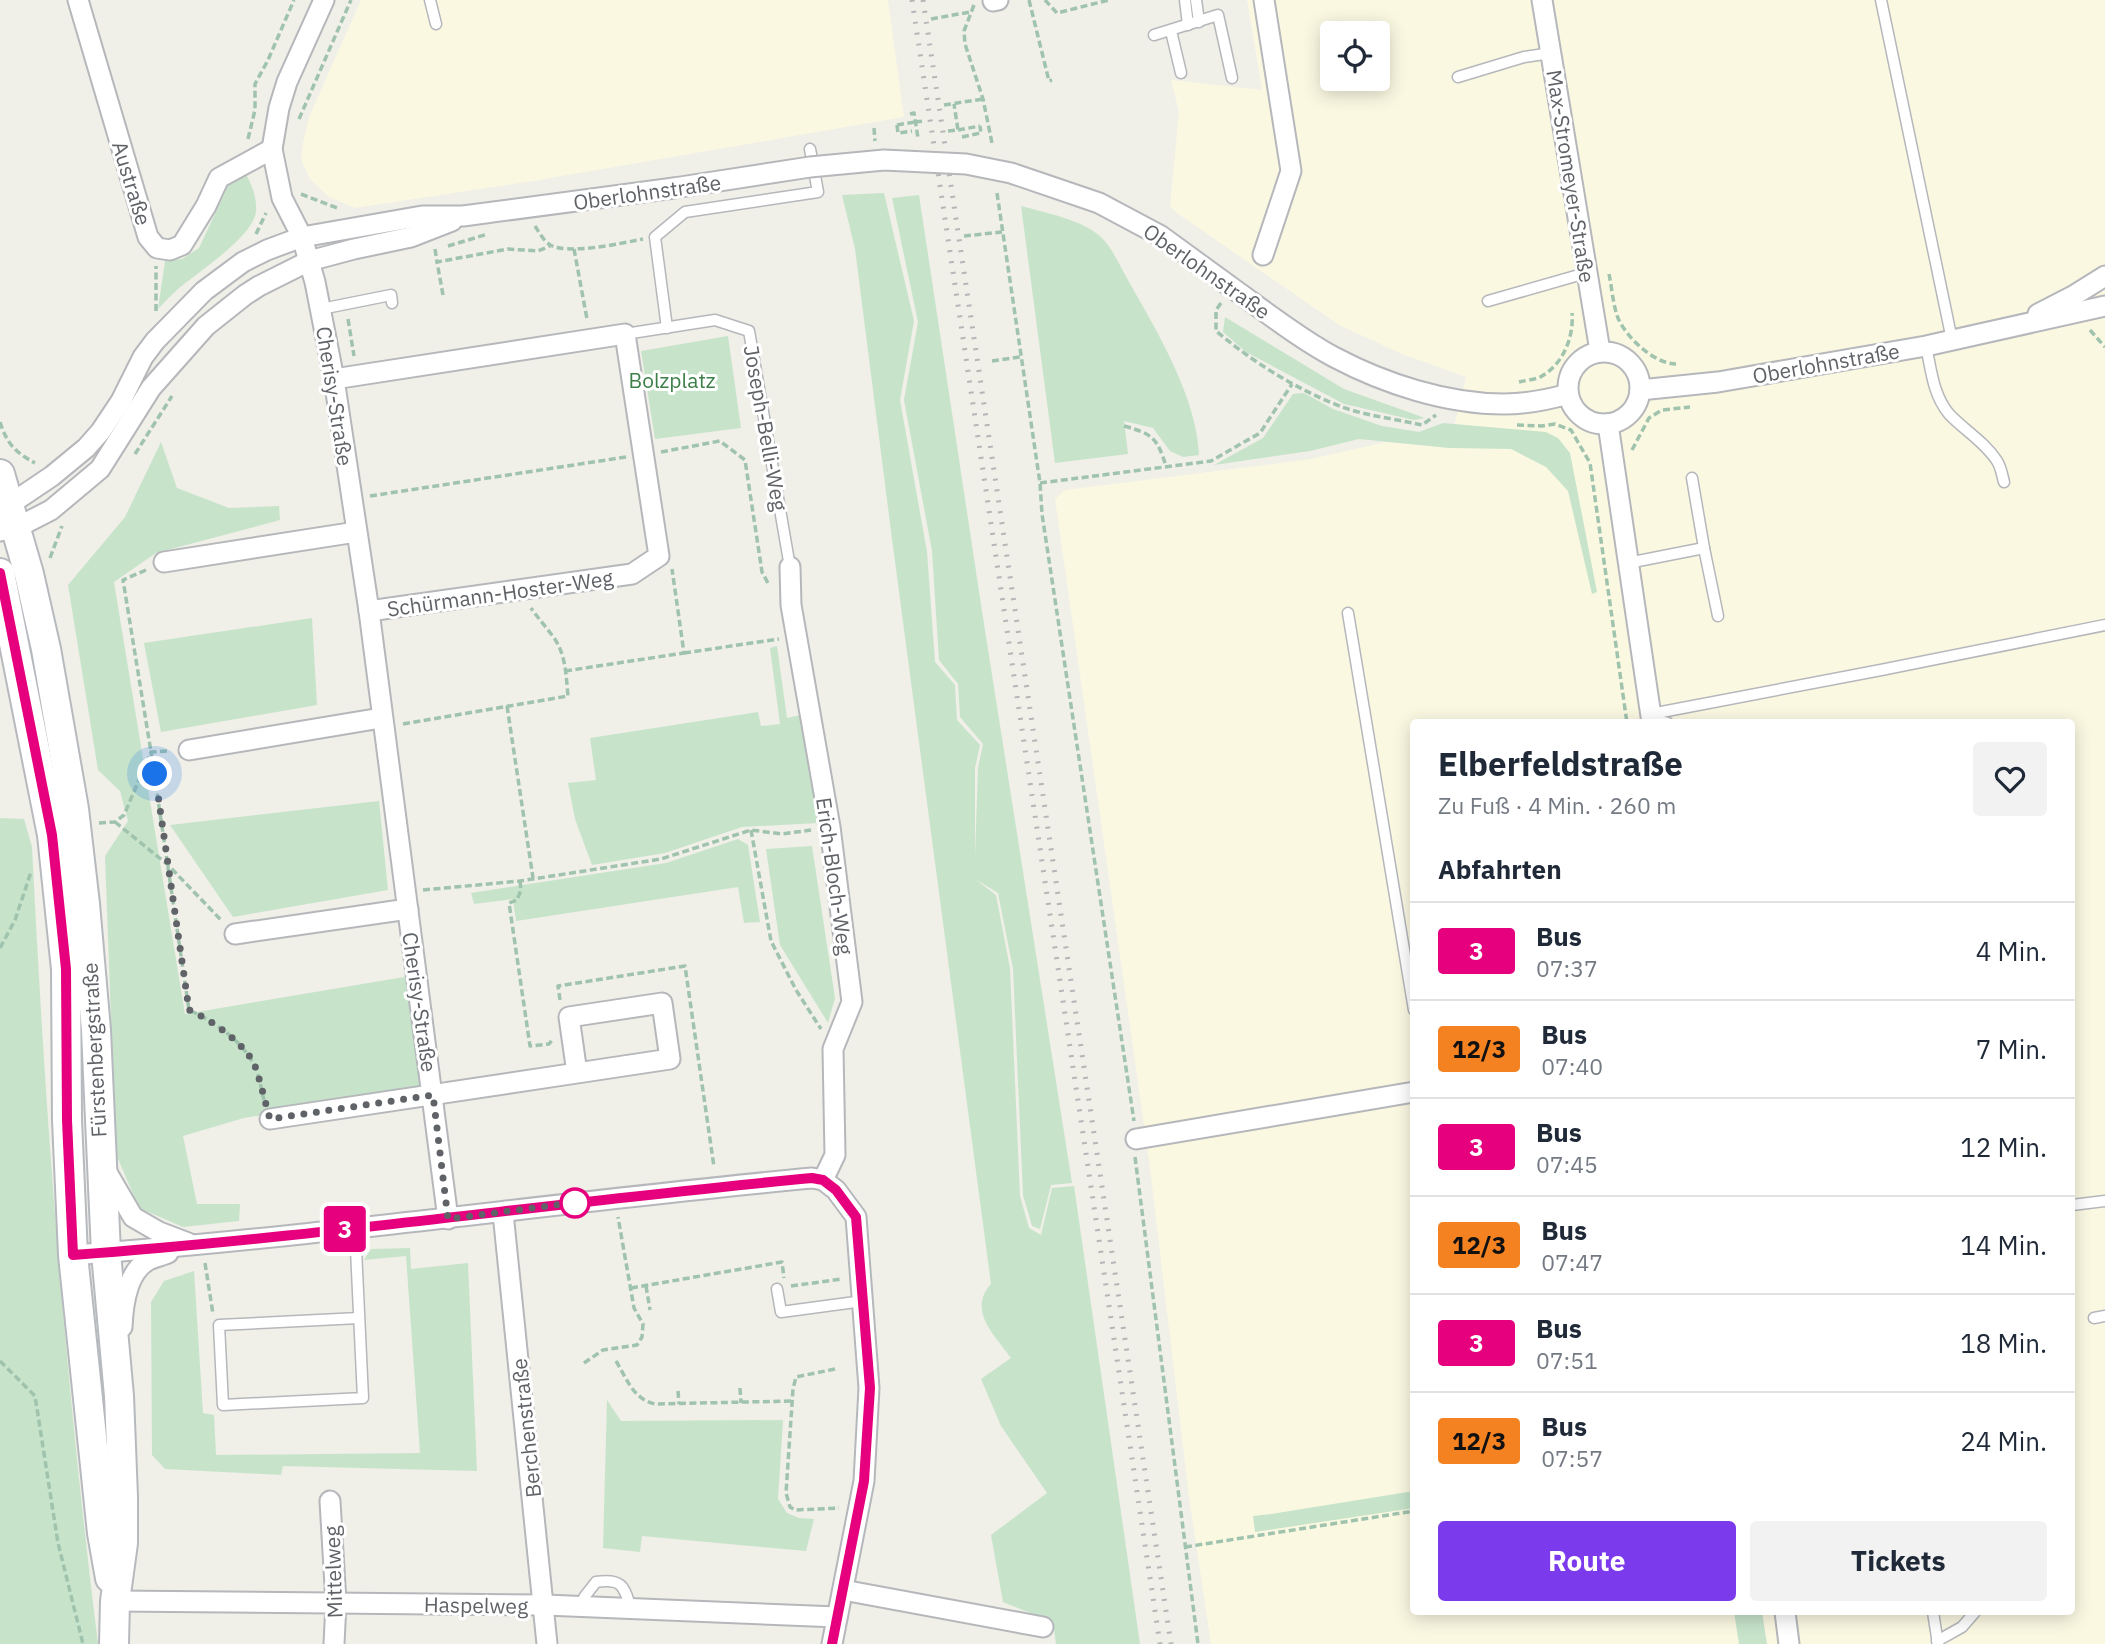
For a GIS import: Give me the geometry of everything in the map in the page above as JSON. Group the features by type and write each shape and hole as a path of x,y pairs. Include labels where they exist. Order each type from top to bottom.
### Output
{"main road":[{"name":"Fürstenbergstraße","path":"8,463 6,517 46,649 74,809 85,904 96,1030 100,1162 119,1396 123,1497 123,1543 115,1601 114,1644"},
{"name":"Fürstenbergstraße","path":"0,573 8,654 52,835 66,969 67,1120 73,1255 102,1533 115,1601"}],"street":[{"name":"Austraße","path":"78,0 148,237 157,248 170,250 183,245 219,178 272,149"},
{"path":"272,149 279,108 287,82 324,0"},
{"path":"1263,256 1291,171 1264,0"},
{"name":"Max-Stromeyer-Straße","path":"1542,0 1600,352"},
{"name":"Cherisy-Straße","path":"272,149 282,198 302,237 309,261 334,379 369,611 448,1219"},
{"name":"Oberlohnstraße","path":"6,517 41,483 86,448 101,431 155,341 204,291 243,262 267,250 302,237 422,216 463,216 810,167 884,160 967,164 1011,173 1099,203 1161,236 1253,303 1334,357 1376,376 1422,392 1465,402 1505,404 1548,400 1568,394"},
{"name":"Oberlohnstraße","path":"6,517 51,510 100,468 151,388 206,326 258,286 309,261 411,237 463,216"},
{"name":"Oberlohnstraße","path":"2011,326 2052,308 2105,276"},
{"name":"Oberlohnstraße","path":"1640,390 1718,382 1926,346 2105,306"},
{"path":"625,334 659,556"},
{"name":"Joseph-Belli-Weg","path":"334,379 625,334"},
{"path":"1600,352 1610,352 1629,362 1639,380 1640,390 1633,409 1626,417 1608,424 1593,422 1581,416 1568,394 1570,374 1575,366 1590,354 1600,352"},
{"path":"1608,424 1628,563 1656,719"},
{"path":"0,466 19,477 41,483"},
{"path":"164,562 356,532"},
{"name":"Schürmann-Hoster-Weg","path":"369,611 632,574 659,556"},
{"name":"Erich-Bloch-Weg","path":"790,567 791,605 830,827 852,1002 833,1049 835,1155 823,1180"},
{"path":"8,654 46,649"},
{"path":"189,750 382,722"},
{"name":"Cherisy-Straße","path":"235,934 407,900"},
{"path":"433,1095 670,1059 662,1003 569,1017 577,1073"},
{"path":"1136,1139 1410,1093"},
{"name":"Cherisy-Straße","path":"270,1119 433,1095"},
{"path":"100,1162 133,1217 159,1233 192,1245"},
{"path":"73,1255 448,1219 812,1178 823,1180 836,1190 856,1217 870,1388 864,1481 832,1644"},
{"name":"Berchenstraße","path":"503,1213 548,1644"},
{"path":"119,1396 123,1306 133,1275 146,1261 192,1245"},
{"name":"Mittelweg","path":"330,1500 336,1603 334,1644"},
{"path":"843,1590 1043,1627"},
{"name":"Haspelweg","path":"115,1601 545,1605 837,1617"},
{"path":"1784,1615 1789,1644"}],"lane":[{"path":"430,0 436,24"},
{"path":"1185,0 1193,23"},
{"path":"1193,23 1196,0"},
{"path":"1881,0 1952,340"},
{"path":"1154,36 1218,15 1232,78"},
{"path":"1171,30 1181,73"},
{"path":"1458,77 1524,57 1551,53"},
{"path":"667,328 655,236 685,212 818,192 810,149"},
{"path":"1488,301 1587,273"},
{"path":"321,309 391,295 392,303"},
{"name":"Joseph-Belli-Weg","path":"625,334 715,320 749,331 790,567"},
{"path":"1926,346 1939,398 1949,414 1983,445 1998,463 2004,482"},
{"path":"1692,478 1718,616"},
{"path":"1628,563 1704,548"},
{"path":"1349,613 1410,986"},
{"path":"1656,719 2105,625"},
{"path":"2075,1205 2105,1200"},
{"path":"355,1228 363,1398 223,1405 219,1325 359,1318"},
{"path":"777,1290 781,1311 864,1301"},
{"path":"580,1606 596,1582 606,1580 621,1584 631,1609"},
{"path":"1933,1615 1937,1643 1962,1627 1972,1615"}],"path":[{"path":"249,163 247,143 255,110 255,84 294,0"},
{"path":"296,125 351,0"},
{"path":"1029,0 1049,80 1052,80"},
{"path":"1045,0 1057,13 1109,0"},
{"path":"931,19 970,12 989,2"},
{"path":"970,12 964,31 965,44 983,99 992,143"},
{"path":"944,105 983,99"},
{"path":"954,104 958,130"},
{"path":"909,114 914,113 918,138"},
{"path":"912,131 898,133 897,125 925,121"},
{"path":"948,131 980,125 981,133 962,137"},
{"path":"874,128 876,141"},
{"path":"297,185 301,194 344,211 349,229"},
{"path":"997,193 1040,483 1044,527 1117,999 1198,1644"},
{"path":"254,236 266,214 266,205"},
{"path":"535,226 550,246"},
{"path":"964,236 1002,232"},
{"path":"437,262 508,249 538,251 550,246 563,249 611,246 655,236"},
{"path":"155,341 157,248"},
{"path":"574,248 590,339"},
{"path":"435,249 443,295"},
{"path":"1222,302 1216,310 1216,331 1244,355 1292,384 1344,408 1422,425 1436,414"},
{"path":"346,304 357,375"},
{"path":"1617,316 1624,329 1653,357 1671,365 1683,364"},
{"path":"1518,382 1541,377 1564,355 1573,324"},
{"path":"992,361 1020,358"},
{"path":"1040,483 1211,461 1260,433 1292,384"},
{"path":"128,462 174,393"},
{"path":"1629,455 1649,418 1662,410 1674,410"},
{"path":"0,422 8,463 35,463"},
{"path":"1555,424 1571,430 1590,463 1626,719"},
{"path":"1124,426 1146,432 1160,448 1166,466"},
{"path":"351,497 720,441 745,460 762,572 773,592 791,605"},
{"path":"659,556 671,564 684,653"},
{"path":"164,562 123,580 189,1010 203,1016 231,1036 254,1063 270,1119"},
{"path":"382,722 568,696 564,660 554,637 527,602 524,590"},
{"path":"565,671 783,638"},
{"path":"507,706 533,878"},
{"path":"151,752 189,750"},
{"path":"100,824 115,822 124,815 151,752"},
{"path":"115,822 167,864 235,934"},
{"path":"407,900 661,859 751,830 782,834 830,827"},
{"path":"751,830 771,941 796,990 833,1049"},
{"path":"0,948 15,920 31,872"},
{"path":"584,1363 603,1350 633,1347 640,1341 642,1324 634,1308 615,1199"},
{"path":"631,1289 782,1262 785,1287 862,1276"},
{"path":"208,1284 214,1318 219,1325"},
{"path":"646,1286 650,1310"},
{"path":"0,1361 35,1396 58,1543 83,1644"},
{"path":"615,1361 636,1394 647,1402 679,1404 792,1401"},
{"path":"835,1369 796,1377 786,1493 790,1507 795,1510 827,1508 859,1511"},
{"path":"740,1388 741,1403"},
{"path":"678,1391 679,1404"},
{"path":"1185,1547 1410,1512"}],"shaded area":[{"path":"361,0 888,0 904,117 527,182 355,208 329,197 310,179 301,159 309,117"},
{"path":"1247,0 2105,0 2105,1644 1211,1644 1189,1497 1149,1160 1055,499 1065,490 1311,459 1386,442 1449,448 1466,377 1402,354 1339,325 1177,213 1170,206 1179,112 1171,80 1262,90"}],"green space":[{"path":"246,174 256,201 253,221 235,243 158,309 165,261 182,259 199,248 228,186 236,177"},
{"path":"884,193 914,321 900,400 927,552 935,662 955,685 957,720 980,745 975,768 975,856 978,768 983,744 960,717 958,684 939,660 932,551 904,400 918,322 892,198 919,195 1072,1183 1051,1185 1040,1229 1032,1226 1023,1195 1013,969 998,893 975,879 996,895 1010,968 1020,1196 1029,1228 1041,1235 1052,1188 1074,1186 1140,1644 1056,1644 1053,1622 1003,1602 991,1535 1047,1493 1001,1426 981,1379 1011,1358 991,1332 983,1313 984,1294 991,1284 855,249 842,195"},
{"path":"1021,206 1063,217 1084,226 1101,237 1109,247 1174,365 1191,411 1199,455 1183,457 1170,451 1153,428 1124,421 1128,454 1055,463"},
{"path":"1225,317 1344,389 1425,418 1414,420 1344,404 1246,352 1223,332"},
{"name":"Bolzplatz","path":"728,336 741,428 655,439 641,351"},
{"path":"1304,393 1333,409 1382,426 1419,432 1443,423 1546,432 1558,438 1570,453 1597,592 1592,594 1568,491 1546,467 1511,449 1450,448 1359,439 1310,451 1214,465 1263,438 1293,394"},
{"path":"161,442 177,488 229,508 279,506 280,520 156,553 114,582 185,1014 410,976 421,1090 244,1118 183,1136 197,1204 240,1204 239,1221 183,1227 139,1208 116,1154 105,856 128,821 120,791 98,770 68,585 125,517"},
{"path":"312,618 317,705 161,732 144,643"},
{"path":"777,646 787,718 801,715 818,823 742,827 665,853 592,865 575,819 568,783 596,780 590,738 758,712 761,726 780,724 770,648"},
{"path":"379,801 388,890 233,917 170,825"},
{"path":"0,818 24,819 32,847 58,1246 98,1644 0,1644"},
{"path":"738,839 748,845 760,922 744,923 738,887 516,921 513,899 474,904 471,893 666,863"},
{"path":"812,846 835,998 828,1023 780,945 766,849"},
{"path":"410,1248 411,1269 468,1263 477,1471 283,1466 281,1475 165,1469 152,1455 151,1302 164,1281 194,1271 203,1413 214,1415 216,1455 420,1453 406,1256 364,1260 371,1249"},
{"path":"607,1400 621,1421 783,1420 778,1499 787,1513 799,1518 814,1519 806,1551 642,1536 640,1552 603,1548"},
{"path":"1410,1492 1410,1509 1255,1532 1253,1516"},
{"path":"1734,1615 1762,1615 1767,1644 1739,1644"}],"railway":[{"path":"912,0 1160,1644"},
{"path":"923,0 1171,1644"}],"bus line":[{"name":"3","path":"0,573 55,860 66,969 67,1120 73,1255 448,1219 716,1187 812,1178 823,1180 836,1190 856,1217 870,1388 864,1481 832,1644"}],"route":[{"path":"155,774 189,1010 203,1016 231,1036 254,1063 270,1119 433,1095 448,1219 578,1202 575,1203"}]}
